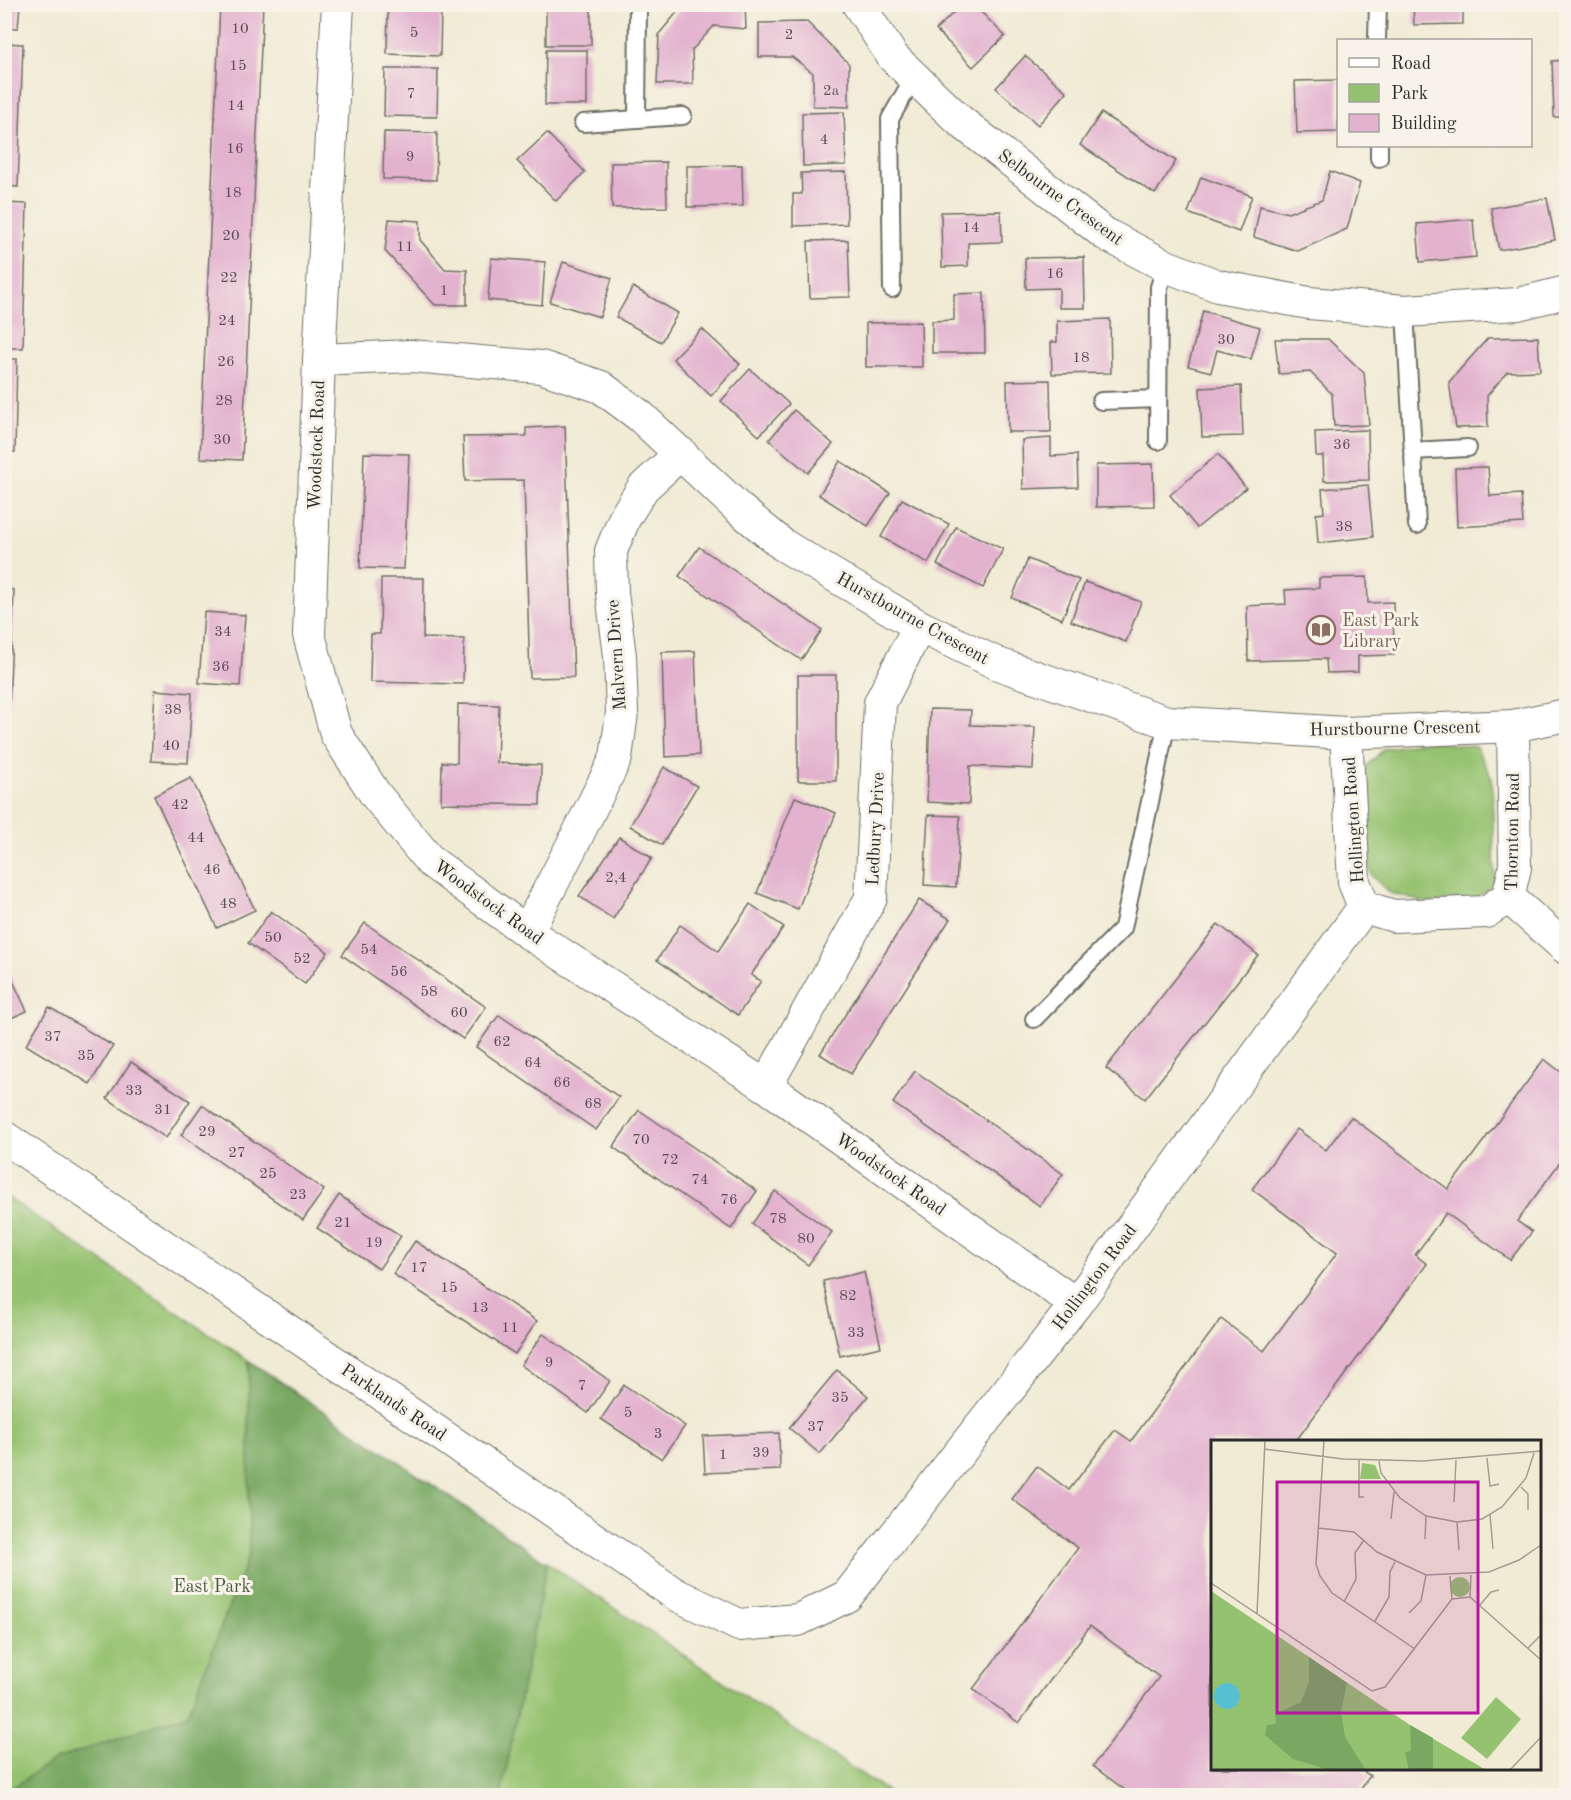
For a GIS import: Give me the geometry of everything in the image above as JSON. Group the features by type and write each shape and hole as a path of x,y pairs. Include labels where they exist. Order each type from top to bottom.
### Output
{"street":[{"name":"Woodstock Road","path":"338,4 319,360 309,635 336,734 375,794 430,861 527,932 766,1086 1076,1304"},
{"name":"Selbourne Crescent","path":"858,4 893,57 960,122 1105,234 1166,266 1218,286 1309,303 1406,311 1518,304 1566,292"},
{"name":"Hurstbourne Crescent","path":"319,360 411,356 541,368 601,387 640,416 738,508 783,545 919,626 998,664 1167,722 1346,733 1513,726 1566,715"},
{"name":"Malvern Drive","path":"527,932 616,758 622,713 620,656 612,593 611,551 625,517 643,488 681,453"},
{"name":"Ledbury Drive","path":"766,1086 872,898 880,703 919,626"},
{"name":"Thornton Road","path":"1513,726 1515,868 1508,897 1566,948"},
{"name":"Hollington Road","path":"1346,733 1354,882 1364,907"},
{"name":"Hollington Road","path":"1364,907 1394,916 1486,912 1508,897"},
{"name":"Hollington Road","path":"798,1620 847,1596 1076,1304 1364,907"},
{"name":"Parklands Road","path":"4,1137 675,1594 739,1625 798,1620"}],"lane":[{"path":"637,119 638,4"},
{"path":"1377,4 1377,39"},
{"path":"892,289 890,119 914,77"},
{"path":"583,123 683,116"},
{"path":"1158,441 1159,287 1166,266"},
{"path":"1406,311 1417,525"},
{"path":"1101,401 1158,399"},
{"path":"1412,451 1468,448"},
{"path":"1034,1019 1123,928 1167,722"}],"green space":[{"path":"1427,741 1476,747 1492,778 1495,884 1475,899 1426,903 1390,893 1372,876 1363,844 1362,775 1365,768 1384,749"},
{"name":"East Park","path":"4,1195 799,1733 893,1795 5,1795"},
{"path":"249,1361 547,1563 501,1795 5,1795 54,1760 188,1714 249,1554"}],"building":[{"path":"4,4 20,4 18,28 4,28"},
{"path":"220,4 263,4 242,460 200,458"},
{"path":"546,4 591,4 591,45 546,45"},
{"path":"684,4 745,4 746,29 714,26 692,50 693,84 657,84 659,34"},
{"path":"962,4 973,4 1005,36 973,67 936,30"},
{"path":"1413,4 1463,4 1463,24 1414,25"},
{"path":"388,8 441,9 440,56 387,54"},
{"path":"807,22 849,64 849,107 813,106 813,73 792,57 759,57 759,23"},
{"path":"4,43 23,44 18,187 4,186"},
{"path":"546,50 587,50 587,105 545,105"},
{"path":"1025,56 1067,92 1038,125 996,88"},
{"path":"1566,60 1566,117 1554,117 1552,61"},
{"path":"385,69 438,69 437,117 384,116"},
{"path":"1337,80 1337,132 1297,133 1295,81"},
{"path":"844,112 846,165 803,166 802,113"},
{"path":"1101,113 1176,161 1155,194 1080,145"},
{"path":"384,132 437,133 436,180 383,179"},
{"path":"547,133 585,172 556,201 517,161"},
{"path":"666,162 667,207 612,208 611,163"},
{"path":"742,165 743,206 687,207 687,166"},
{"path":"1330,171 1360,183 1347,229 1298,251 1254,237 1260,206 1288,213 1322,200"},
{"path":"846,172 847,224 793,226 793,194 802,194 801,173"},
{"path":"1201,177 1252,196 1239,232 1188,213"},
{"path":"1547,198 1555,240 1499,250 1491,208"},
{"path":"4,203 27,204 23,348 4,348"},
{"path":"1001,211 1002,242 968,243 968,266 942,267 941,212"},
{"path":"389,219 420,221 420,240 445,269 467,270 467,305 435,305 385,251"},
{"path":"1473,219 1476,257 1420,262 1417,224"},
{"path":"848,240 850,297 810,298 808,241"},
{"path":"1084,257 1085,308 1059,308 1059,288 1026,289 1025,258"},
{"path":"491,258 545,262 542,305 488,300"},
{"path":"563,262 612,278 600,317 550,302"},
{"path":"633,287 678,313 661,342 616,317"},
{"path":"984,293 985,353 932,353 932,321 954,320 954,294"},
{"path":"1203,311 1260,327 1251,359 1217,350 1211,372 1188,366"},
{"path":"1110,319 1111,373 1052,374 1051,342 1057,342 1057,321"},
{"path":"921,322 922,367 866,367 866,323"},
{"path":"702,329 740,364 711,396 673,359"},
{"path":"1538,337 1540,371 1507,372 1487,396 1488,427 1456,428 1449,382 1488,338"},
{"path":"1275,339 1328,339 1364,373 1369,425 1334,426 1332,394 1310,372 1279,374"},
{"path":"4,359 17,359 15,452 4,452"},
{"path":"750,369 789,404 759,436 721,401"},
{"path":"1050,380 1051,432 1008,432 1007,381"},
{"path":"1241,386 1243,436 1202,437 1200,388"},
{"path":"794,410 833,444 808,473 769,440"},
{"path":"565,426 574,677 530,678 524,480 465,481 463,437 526,436 526,428"},
{"path":"1368,430 1369,480 1324,481 1323,456 1316,456 1315,432"},
{"path":"1051,438 1051,456 1077,455 1078,487 1023,489 1022,440"},
{"path":"364,453 409,454 404,569 360,568"},
{"path":"1218,454 1246,488 1197,528 1170,495"},
{"path":"840,461 890,493 868,526 819,495"},
{"path":"1153,464 1154,506 1096,507 1096,465"},
{"path":"1488,467 1490,496 1521,494 1523,523 1457,527 1455,468"},
{"path":"1368,485 1373,537 1318,543 1316,514 1324,513 1322,489"},
{"path":"902,499 949,524 928,563 881,537"},
{"path":"956,527 1003,549 983,588 937,565"},
{"path":"699,547 822,630 801,660 679,576"},
{"path":"1028,559 1079,580 1062,619 1012,598"},
{"name":"East Park Library","path":"1367,577 1368,603 1393,602 1394,655 1358,656 1358,672 1327,673 1326,659 1248,661 1247,606 1286,604 1285,590 1319,588 1319,578"},
{"path":"381,578 424,578 423,638 464,639 463,684 370,682 371,634 380,634"},
{"path":"1085,582 1141,602 1126,642 1071,621"},
{"path":"4,589 14,590 8,731 4,731"},
{"path":"204,612 245,615 240,686 199,683"},
{"path":"695,651 699,755 665,757 662,652"},
{"path":"798,675 836,675 836,781 798,781"},
{"path":"155,690 192,693 188,763 151,761"},
{"path":"458,704 499,705 497,763 541,765 540,805 441,803 442,762 457,763"},
{"path":"930,709 971,710 970,725 1035,727 1033,769 970,766 969,804 927,802"},
{"path":"664,767 697,786 662,845 630,826"},
{"path":"191,778 255,910 217,928 154,796"},
{"path":"795,797 836,813 798,909 757,893"},
{"path":"928,815 960,816 956,887 924,885"},
{"path":"619,837 652,858 613,919 579,896"},
{"path":"919,900 950,919 851,1074 820,1054"},
{"path":"750,904 784,927 751,975 761,981 738,1015 657,960 680,925 718,951"},
{"path":"271,911 328,952 305,984 248,943"},
{"path":"365,923 486,1007 463,1039 342,955"},
{"path":"1218,924 1258,955 1145,1099 1106,1068"},
{"path":"4,962 27,1011 4,1021"},
{"path":"49,1007 113,1046 90,1084 26,1045"},
{"path":"499,1015 619,1097 596,1130 476,1047"},
{"path":"1544,1059 1566,1076 1566,1154 1517,1221 1532,1232 1510,1260 1446,1213 1415,1255 1427,1264 1296,1440 1211,1440 1211,1770 1362,1770 1370,1776 1355,1796 1133,1796 1093,1766 1159,1677 1090,1626 1019,1723 973,1689 1078,1548 1012,1499 1037,1466 1069,1490 1115,1430 1131,1441 1221,1319 1264,1351 1337,1253 1252,1189 1297,1129 1326,1150 1351,1117 1448,1189"},
{"path":"131,1062 190,1101 166,1138 107,1098"},
{"path":"915,1071 1063,1174 1040,1206 893,1103"},
{"path":"202,1105 324,1190 303,1220 181,1135"},
{"path":"639,1110 757,1191 731,1229 613,1147"},
{"path":"775,1191 832,1232 808,1265 752,1224"},
{"path":"339,1195 401,1236 379,1269 317,1228"},
{"path":"415,1241 537,1321 515,1354 393,1274"},
{"path":"864,1272 881,1347 840,1356 823,1281"},
{"path":"543,1334 610,1381 588,1413 521,1365"},
{"path":"837,1370 868,1396 820,1454 789,1428"},
{"path":"624,1385 685,1426 662,1459 601,1419"},
{"path":"779,1433 780,1470 705,1473 703,1436"}],"place":[{"name":"East Park Library","path":"1321,630"}]}
